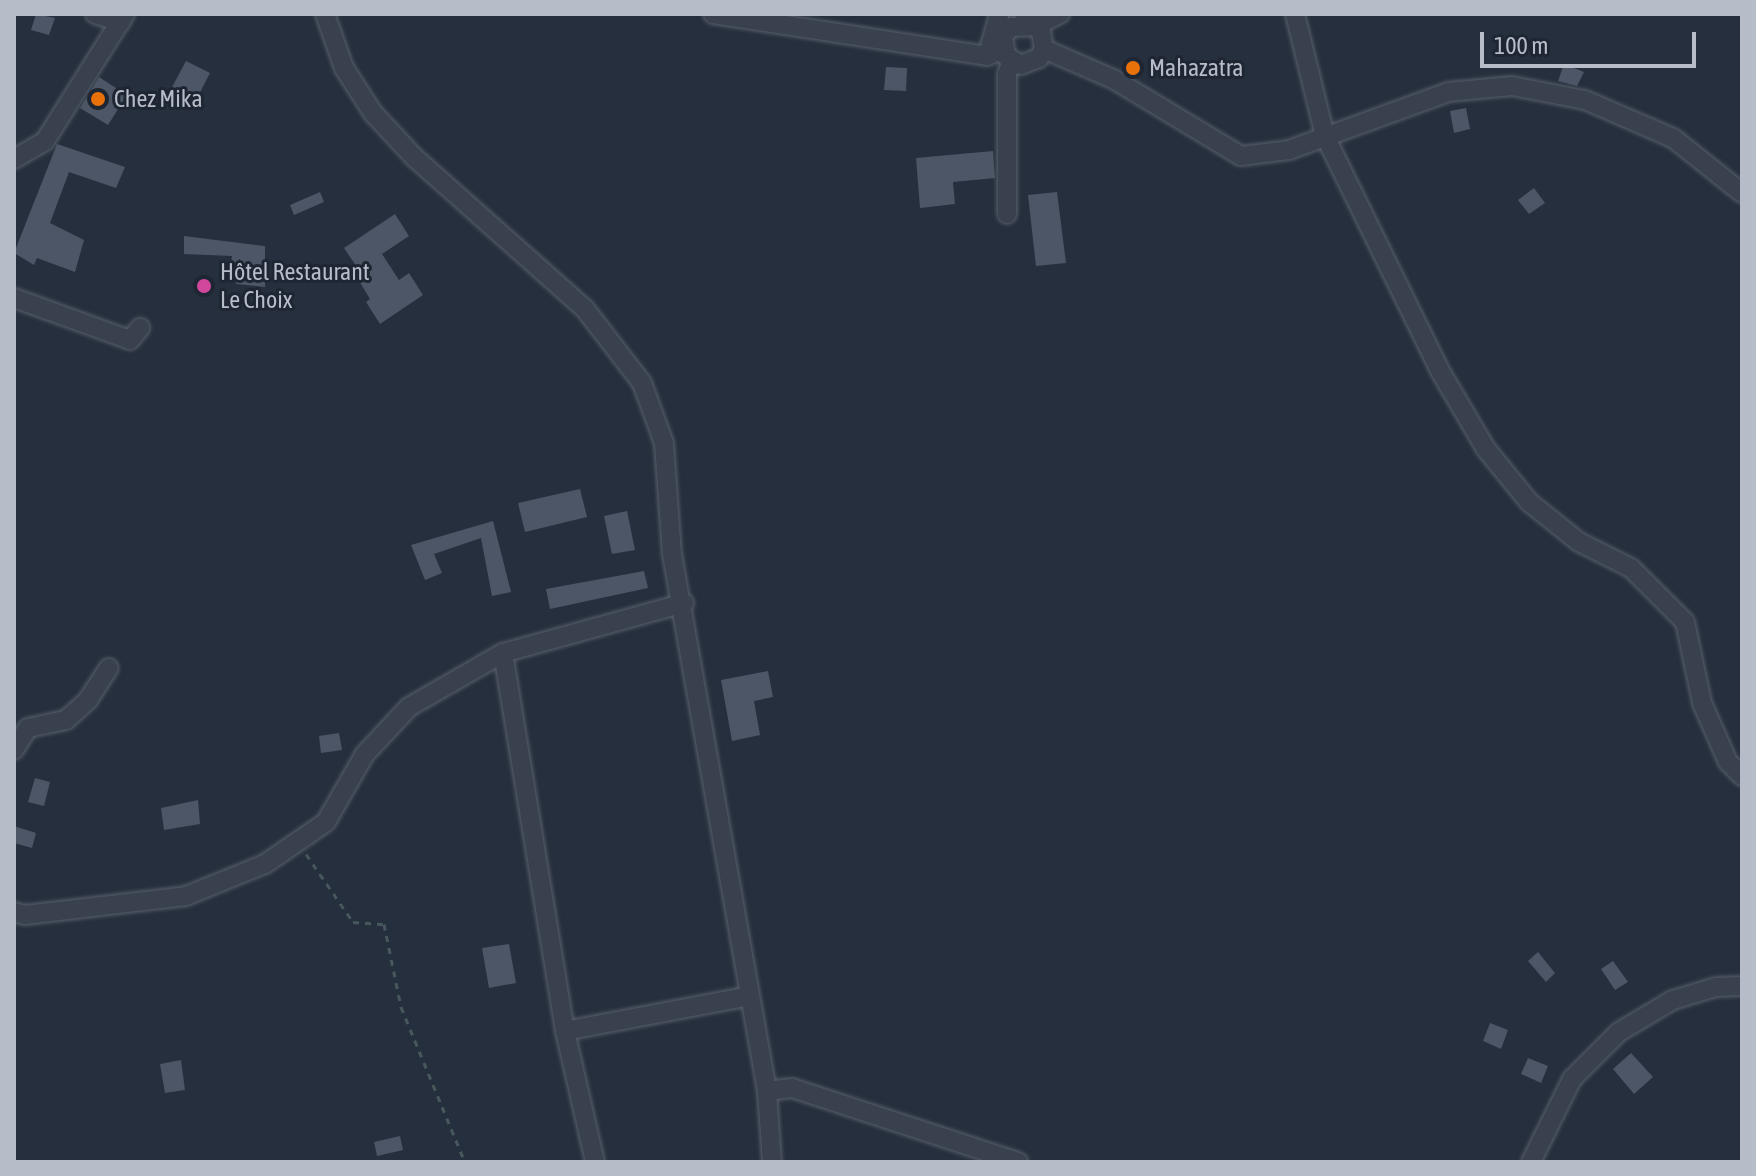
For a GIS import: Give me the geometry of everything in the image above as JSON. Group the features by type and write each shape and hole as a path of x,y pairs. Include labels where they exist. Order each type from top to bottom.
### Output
{"street":[{"path":"14,159 45,141 123,18 95,14"},
{"path":"325,14 344,68 373,113 415,158 585,309 642,383 664,443 672,554 684,603 767,1091 772,1162"},
{"path":"713,14 1001,55 1031,63 1044,49"},
{"path":"999,14 1001,55 1007,74 1007,214"},
{"path":"1001,55 1011,27 1060,14"},
{"path":"1295,14 1325,136 1440,371 1486,449 1529,502 1579,542 1631,568 1665,596 1685,622 1702,703 1728,762 1742,776"},
{"path":"1029,20 1044,49 1115,80 1241,156 1289,150 1448,92 1512,86 1585,100 1673,138 1742,193"},
{"path":"14,298 130,340 140,328"},
{"path":"14,912 25,915 186,896 299,844 326,822 365,754 409,707 503,653 684,603"},
{"path":"503,653 565,1031 595,1162"},
{"path":"14,750 28,728 66,720 88,700 109,668"},
{"path":"1531,1162 1572,1079 1619,1032 1673,1000 1716,987 1742,986"},
{"path":"565,1031 750,996"},
{"path":"767,1091 792,1088 1018,1162"}],"path":[{"path":"299,844 353,922 384,924 401,1007 465,1162"}],"building":[{"path":"36,14 55,18 49,35 31,30"},
{"path":"186,61 210,73 194,104 170,91"},
{"path":"1564,64 1584,72 1577,86 1558,81"},
{"path":"886,67 907,68 906,91 884,90"},
{"path":"99,77 127,95 108,125 80,108"},
{"path":"1466,108 1470,129 1454,133 1450,111"},
{"path":"57,144 125,167 116,188 69,172 50,223 84,240 75,272 37,258 34,265 14,253"},
{"path":"993,151 995,178 953,182 955,204 920,208 916,158"},
{"path":"1534,188 1545,203 1529,214 1518,200"},
{"path":"320,192 324,202 294,215 290,205"},
{"path":"1057,192 1066,263 1036,266 1028,195"},
{"path":"395,214 409,236 382,254 399,280 409,273 423,295 380,324 366,302 370,299 356,276 361,273 344,248"},
{"path":"184,236 265,246 265,287 236,284 238,264 231,263 232,256 184,254"},
{"path":"580,489 587,517 525,532 518,503"},
{"path":"627,511 635,550 612,554 604,516"},
{"path":"493,521 511,592 492,596 481,538 434,554 442,573 425,580 411,545"},
{"path":"644,571 648,588 550,609 546,589"},
{"path":"768,671 773,697 754,701 760,735 732,741 721,680"},
{"path":"339,733 342,750 321,753 319,736"},
{"path":"35,778 50,782 44,806 28,802"},
{"path":"198,800 200,824 164,830 161,808"},
{"path":"14,826 36,833 32,848 14,843"},
{"path":"509,944 516,983 489,988 482,948"},
{"path":"1538,952 1555,973 1546,982 1528,961"},
{"path":"1613,961 1628,982 1615,990 1601,969"},
{"path":"1490,1023 1508,1030 1501,1049 1483,1041"},
{"path":"1631,1053 1653,1077 1634,1094 1613,1069"},
{"path":"1528,1058 1548,1066 1541,1083 1521,1074"},
{"path":"181,1060 185,1090 165,1093 160,1064"},
{"path":"400,1136 403,1150 377,1156 374,1142"}],"place":[{"name":"Mahazatra","path":"1133,68"},
{"name":"Chez Mika","path":"98,99"},
{"name":"Hôtel Restaurant Le Choix","path":"204,286"}]}
